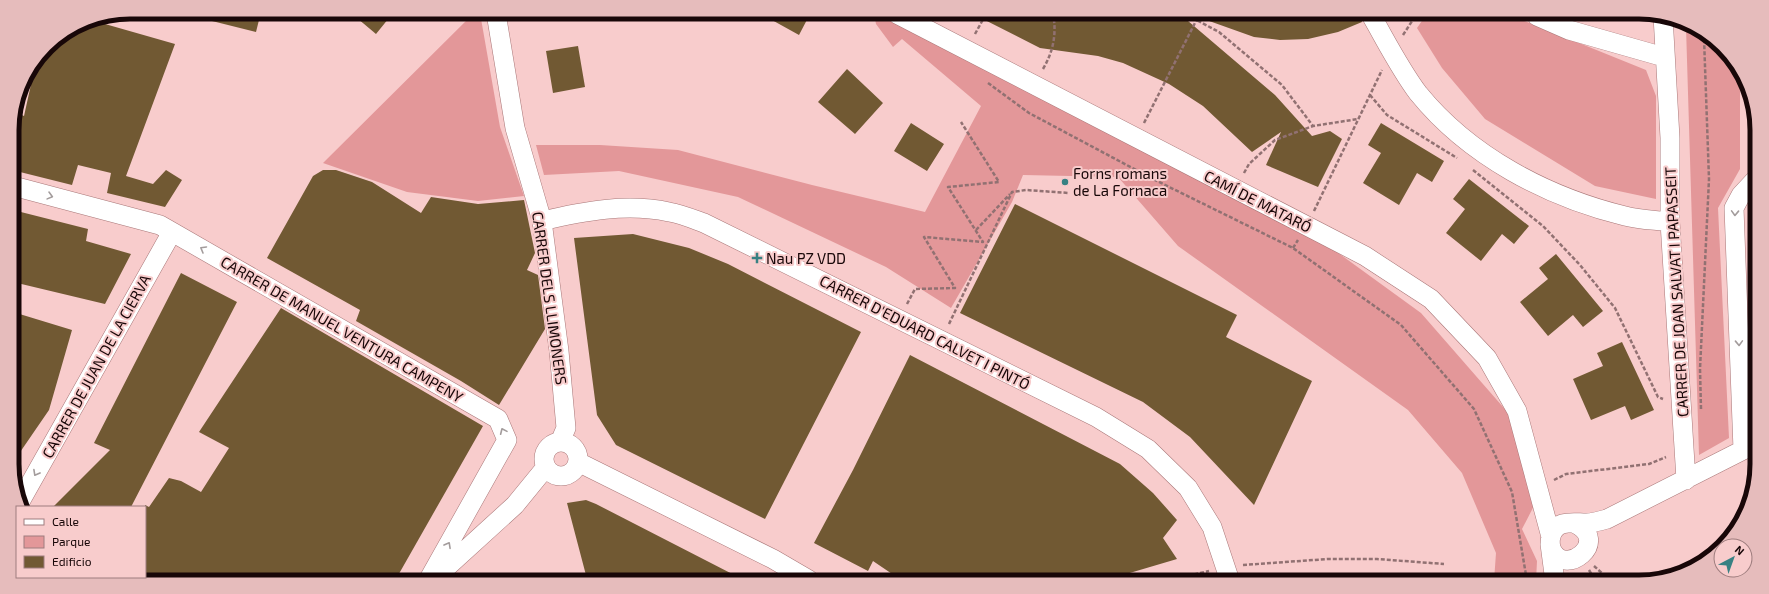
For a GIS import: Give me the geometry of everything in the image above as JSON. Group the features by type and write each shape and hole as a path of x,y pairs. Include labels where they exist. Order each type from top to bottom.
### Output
{"street":[{"name":"CARRER DELS LLIMONERS","path":"497,19 515,128 542,221 560,351 566,428 560,442"},
{"name":"CAMÍ DE MATARÓ","path":"907,19 1365,256 1431,299 1487,358 1517,411 1539,482 1550,540"},
{"path":"1373,19 1418,92 1454,130 1476,149 1502,167 1570,198 1626,216 1670,222"},
{"path":"1544,19 1569,30 1664,57"},
{"name":"CARRER DE JOAN SALVAT I PAPASSEIT","path":"1663,22 1664,57 1670,138 1670,222 1686,480"},
{"path":"1554,575 1550,540 1556,527 1570,522 1587,523 1607,519 1748,448 1734,208 1741,195 1750,185"},
{"name":"CARRER DE MANUEL VENTURA CAMPENY","path":"19,188 160,225 498,419 507,440 431,575"},
{"name":"CARRER D'EDUARD CALVET I PINTÓ","path":"542,221 580,212 627,207 669,212 704,223 1096,417 1148,449 1188,488 1212,527 1228,574"},
{"name":"CARRER DE JUAN DE LA CIERVA","path":"24,495 172,232"},
{"path":"560,442 572,446 578,456 578,462 575,470 565,476 555,475 546,467 544,458 549,447 560,442"},
{"path":"578,462 773,559 801,575"},
{"path":"438,575 515,505 546,467"},
{"name":"CAMÍ DE MATARÓ","path":"1539,482 1557,509 1570,522"},
{"path":"1568,575 1585,554 1595,530 1607,519"},
{"path":"1570,522 1580,526 1585,531 1585,554"},
{"path":"1550,540 1554,552 1562,559 1567,560 1585,554"}],"path":[{"path":"966,50 983,19"},
{"path":"1043,70 1052,55 1056,27 1054,19"},
{"path":"1164,82 1197,19 1219,32 1282,85 1313,126"},
{"path":"1407,28 1413,19"},
{"path":"1702,413 1700,369 1709,179 1704,41"},
{"path":"1324,192 1385,64"},
{"path":"984,80 1029,113 1153,179 1293,248 1400,325 1474,409 1512,492 1525,575"},
{"path":"1370,95 1388,115 1458,159"},
{"path":"1243,175 1249,164 1274,140 1313,126 1359,119"},
{"path":"899,319 915,289 955,288 924,237 984,242 948,187 999,182 961,122"},
{"path":"1471,168 1543,226 1580,265 1615,308 1658,397 1668,401"},
{"path":"976,230 1012,192 1026,190 1069,193"},
{"path":"941,341 1012,192"},
{"path":"1512,492 1566,474 1649,464 1671,456 1673,450 1684,452"},
{"path":"1585,554 1589,571 1592,575"},
{"path":"1585,554 1605,575"},
{"path":"1228,574 1328,559 1377,559 1444,564"}],"green space":[{"path":"468,19 481,19 500,127 524,196 478,201 407,192 323,163"},
{"path":"875,19 895,19 1319,239 1421,313 1510,415 1537,500 1522,529 1537,561 1536,575 1494,575 1496,553 1462,473 1408,410 1178,246 1118,177 1023,175 1012,202 951,308 886,267 738,197 619,171 544,175 536,145 600,145 678,150 812,185 925,212 981,106 902,39 893,47 876,24"},
{"path":"1423,19 1519,19 1646,70 1656,96 1656,199 1595,186 1485,119 1442,68 1417,28"},
{"path":"1686,29 1701,38 1722,57 1731,68 1740,84 1740,169 1718,208 1729,438 1699,455"}],"building":[{"path":"204,19 259,19 256,32"},
{"path":"358,19 388,19 376,34"},
{"path":"770,19 807,19 799,35"},
{"path":"983,19 1186,19 1275,95 1312,136 1330,131 1342,139 1318,187 1266,165 1281,132 1252,152 1203,106 1169,84 1123,63 1098,56 1040,48"},
{"path":"1204,19 1361,19 1362,22 1338,32 1308,39 1280,40 1254,37"},
{"path":"102,23 175,44 126,176 153,184 166,170 182,180 165,207 107,193 111,173 78,165 72,185 19,172 19,123 20,114 24,116 32,78 38,68 63,42 81,30"},
{"path":"578,46 585,87 553,93 546,51"},
{"path":"847,69 883,103 855,134 818,102"},
{"path":"911,123 944,144 927,171 894,151"},
{"path":"1381,123 1444,161 1432,182 1417,173 1399,205 1363,183 1381,153 1368,145"},
{"path":"323,170 336,170 372,182 421,213 431,197 478,204 524,200 535,253 527,270 538,275 545,329 499,405 461,381 356,321 360,310 267,258 313,176"},
{"path":"1469,179 1529,226 1514,244 1502,234 1481,261 1446,233 1465,209 1453,199"},
{"path":"1015,204 1237,315 1226,337 1312,381 1254,505 1190,437 1143,402 960,313"},
{"path":"19,212 88,229 86,241 131,254 105,304 19,283"},
{"path":"633,234 689,248 728,264 861,332 765,519 616,445 597,415 574,238"},
{"path":"1556,254 1603,311 1583,327 1573,315 1548,336 1520,302 1548,279 1539,268"},
{"path":"181,273 237,302 132,506 54,506 110,450 94,443"},
{"path":"281,308 483,426 398,575 146,575 145,505 149,507 169,478 181,481 201,492 229,448 199,432"},
{"path":"19,314 72,330 49,410 19,454"},
{"path":"1622,342 1654,410 1631,420 1625,406 1591,420 1573,379 1603,366 1597,353"},
{"path":"910,355 1120,464 1153,493 1177,520 1163,538 1177,559 1123,575 894,575 873,561 868,571 814,543 853,470"},
{"path":"586,500 596,504 734,575 586,575 567,503"}],"place":[{"name":"Forns romans de La Fornaca","path":"1065,182"},
{"name":"Nau PZ VDD","path":"757,258"}]}
